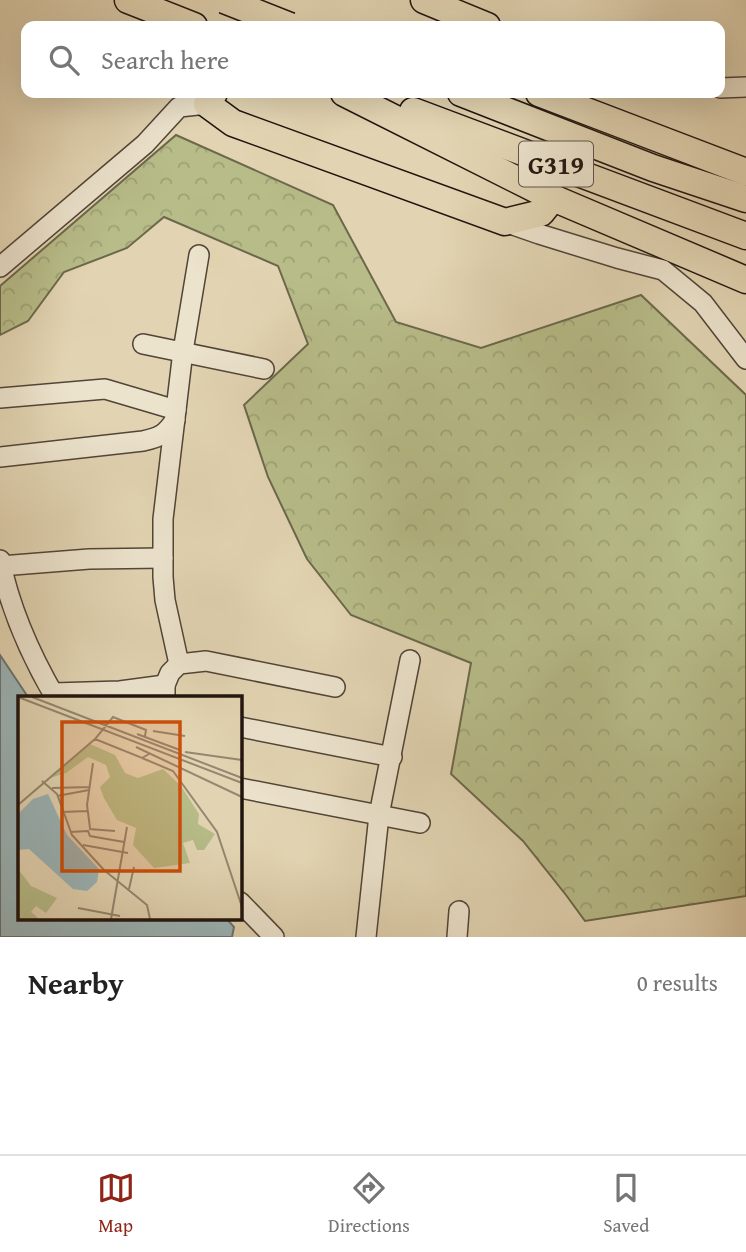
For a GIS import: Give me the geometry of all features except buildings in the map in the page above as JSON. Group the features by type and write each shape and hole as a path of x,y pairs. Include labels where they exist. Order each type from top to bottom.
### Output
{"highway":[{"path":"128,0 181,21"},
{"path":"224,0 277,21"},
{"path":"260,21 273,0"},
{"path":"424,0 475,21"},
{"path":"211,98 233,123 505,222 541,213 553,198"},
{"path":"354,98 553,198 746,280"},
{"name":"G319","path":"378,98 746,236"},
{"name":"G319","path":"474,98 653,168 746,199"},
{"path":"578,101 746,172"},
{"path":"653,168 746,184"}],"street":[{"path":"725,88 746,87"},
{"path":"0,267 145,144 179,107 211,98"},
{"path":"505,222 663,270 703,303 746,359"},
{"path":"179,664 165,600 163,519 183,351 199,255"},
{"path":"144,344 264,369"},
{"path":"0,398 105,390 175,415"},
{"path":"0,457 144,442 161,437 169,429 175,415"},
{"path":"144,442 156,444 170,457"},
{"path":"163,558 1,563 20,629 54,695 165,691 170,673 179,664 205,661 335,687"},
{"path":"366,937 379,815 410,660"},
{"path":"242,727 392,757"},
{"path":"242,788 420,823"},
{"path":"242,904 274,937"},
{"path":"457,937 459,911"}],"green space":[{"path":"176,135 333,205 396,322 481,348 641,295 746,395 746,896 585,921 523,841 451,774 471,663 351,615 307,559 268,477 244,405 308,344 278,266 164,217 127,248 64,272 28,321 0,335 0,286"}],"water":[{"path":"0,655 27,696 18,696 18,920 228,920 234,927 232,937 0,937"}]}
